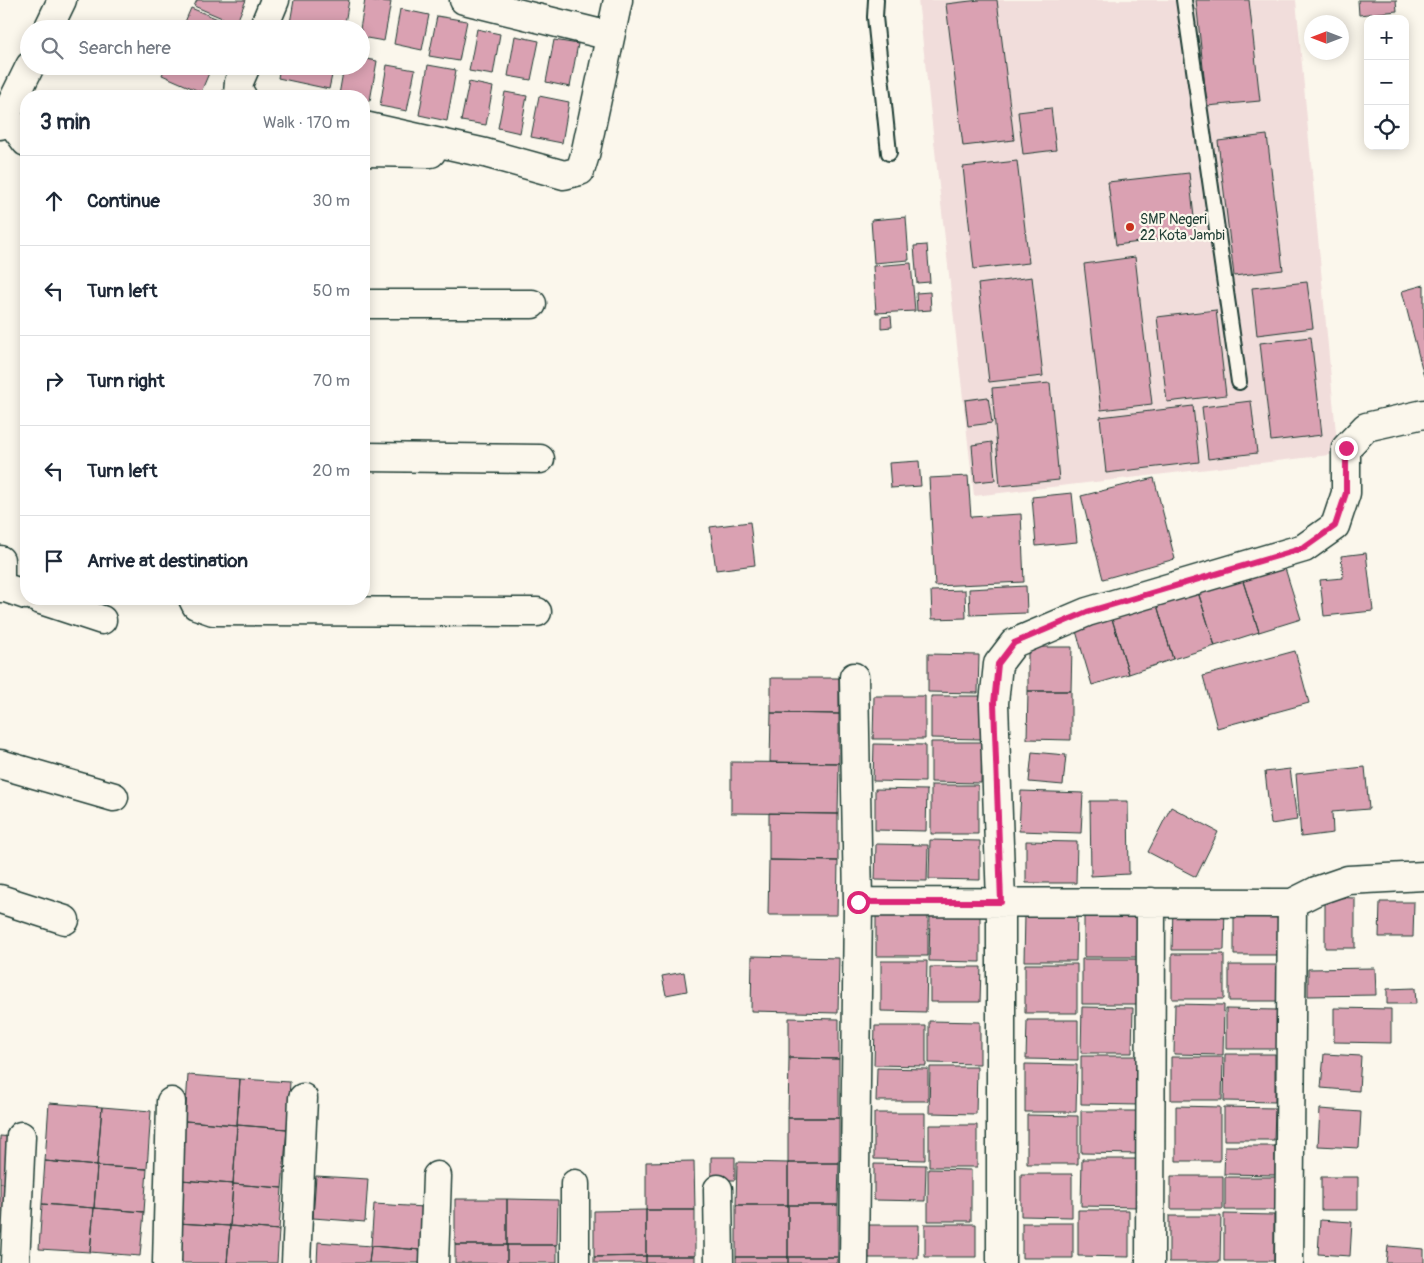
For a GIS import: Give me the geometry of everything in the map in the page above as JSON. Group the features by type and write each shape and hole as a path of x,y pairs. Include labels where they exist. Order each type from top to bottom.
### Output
{"street":[{"path":"52,20 62,0"},
{"path":"267,20 275,0"},
{"path":"464,0 610,36"},
{"path":"370,127 485,153 564,175 580,170 585,155 618,0"},
{"path":"20,136 2,118 25,75"},
{"path":"238,90 242,75"},
{"path":"370,152 485,153"},
{"path":"370,304 532,304"},
{"path":"1001,1263 1001,902 994,703 998,664 1014,643 1087,612 1304,548 1335,526 1346,493 1346,448 1366,427 1424,414"},
{"path":"370,457 540,459"},
{"path":"0,560 0,587 20,593"},
{"path":"56,605 102,620"},
{"path":"196,605 214,611 537,612"},
{"path":"854,677 858,902 854,1263"},
{"path":"0,764 114,797"},
{"path":"858,902 1292,903 1316,891 1348,880 1424,876"},
{"path":"0,900 65,920"},
{"path":"1150,1263 1151,902"},
{"path":"1289,1263 1292,903"},
{"path":"296,1263 303,1098"},
{"path":"167,1263 171,1102"},
{"path":"15,1263 21,1136"},
{"path":"434,1263 437,1176"},
{"path":"574,1184 575,1263"},
{"path":"718,1189 718,1263"}],"lane":[{"path":"876,0 875,17 889,153"},
{"path":"1184,0 1239,382"}],"shaded area":[{"name":"SMP Negeri 22 Kota Jambi","path":"918,0 1296,0 1338,454 974,496"}],"building":[{"path":"197,0 246,0 238,20 227,20 194,6"},
{"path":"294,0 349,0 346,20 291,20"},
{"path":"365,0 391,2 384,41 370,39 370,20 362,20"},
{"path":"997,0 1014,140 963,146 946,4"},
{"path":"1196,0 1249,0 1260,101 1207,106"},
{"path":"1358,0 1396,0 1397,11 1359,15"},
{"path":"191,8 220,20 186,20"},
{"path":"400,9 429,15 422,50 394,44"},
{"path":"437,16 467,21 459,61 429,56"},
{"path":"477,29 500,34 493,75 469,71"},
{"path":"515,36 539,41 531,80 508,76"},
{"path":"554,40 578,44 570,87 546,82"},
{"path":"370,60 377,61 370,101 370,90 340,90 342,75 370,75"},
{"path":"387,65 415,70 407,111 380,106"},
{"path":"428,65 456,70 447,121 419,115"},
{"path":"162,75 208,75 202,90 196,90"},
{"path":"278,75 332,75 329,89 278,78"},
{"path":"469,82 493,87 486,125 461,121"},
{"path":"505,92 527,96 520,133 498,128"},
{"path":"539,96 569,102 562,143 531,137"},
{"path":"1051,108 1056,150 1023,154 1018,112"},
{"path":"1267,135 1283,270 1234,276 1218,141"},
{"path":"1017,161 1029,263 974,269 963,167"},
{"path":"1189,173 1196,235 1116,245 1108,182"},
{"path":"906,217 909,260 874,263 871,220"},
{"path":"927,245 930,282 917,283 914,246"},
{"path":"1135,257 1152,404 1101,410 1084,264"},
{"path":"911,263 915,311 876,313 873,266"},
{"path":"1032,277 1043,376 989,382 978,284"},
{"path":"1307,282 1313,328 1257,335 1252,288"},
{"path":"1424,285 1424,376 1402,291"},
{"path":"930,292 931,310 917,311 916,293"},
{"path":"1216,310 1226,395 1167,402 1157,317"},
{"path":"891,316 892,327 881,328 881,317"},
{"path":"1311,337 1322,435 1271,441 1260,343"},
{"path":"1050,383 1059,480 1000,486 992,388"},
{"path":"988,397 992,423 968,426 965,400"},
{"path":"1251,401 1257,453 1208,459 1202,407"},
{"path":"1193,406 1199,462 1106,473 1100,417"},
{"path":"992,442 995,480 975,482 972,445"},
{"path":"919,461 921,486 891,488 889,463"},
{"path":"968,476 971,517 1021,514 1024,582 935,586 929,478"},
{"path":"1154,478 1175,559 1103,579 1081,496"},
{"path":"1072,493 1077,542 1036,546 1032,497"},
{"path":"750,522 755,565 716,570 710,527"},
{"path":"1366,553 1373,611 1324,616 1320,580 1343,578 1341,556"},
{"path":"1284,565 1301,619 1259,632 1242,578"},
{"path":"1242,578 1259,632 1215,646 1198,592"},
{"path":"1026,586 1027,613 970,615 969,589"},
{"path":"965,590 966,618 932,619 931,591"},
{"path":"1198,592 1215,646 1173,659 1157,605"},
{"path":"1157,605 1173,659 1129,674 1112,619"},
{"path":"1112,619 1129,674 1092,685 1076,631"},
{"path":"1028,647 1072,647 1071,691 1028,691"},
{"path":"1295,651 1309,703 1217,728 1203,676"},
{"path":"928,654 979,655 978,693 928,692"},
{"path":"771,678 839,678 839,714 771,713"},
{"path":"1028,691 1071,691 1071,740 1027,739"},
{"path":"874,696 925,696 925,739 873,739"},
{"path":"931,696 981,696 981,739 931,738"},
{"path":"771,713 839,714 839,763 770,762"},
{"path":"931,742 982,742 981,783 931,782"},
{"path":"874,744 925,745 925,782 873,781"},
{"path":"1032,752 1066,755 1063,785 1029,782"},
{"path":"731,762 839,763 838,814 731,813"},
{"path":"1365,767 1369,809 1332,812 1333,833 1301,837 1296,774"},
{"path":"1290,769 1297,820 1271,824 1265,772"},
{"path":"931,785 978,785 978,834 931,834"},
{"path":"875,789 927,790 926,831 875,830"},
{"path":"1021,791 1083,793 1081,833 1019,831"},
{"path":"1090,801 1128,801 1129,874 1091,876"},
{"path":"1171,807 1218,832 1196,877 1148,852"},
{"path":"769,813 838,814 838,861 769,860"},
{"path":"930,840 980,841 980,880 929,879"},
{"path":"1026,841 1077,842 1076,883 1026,883"},
{"path":"876,844 928,845 927,881 875,880"},
{"path":"769,860 838,861 837,915 768,915"},
{"path":"1325,897 1355,898 1355,948 1325,948"},
{"path":"1380,902 1414,902 1413,937 1379,937"},
{"path":"1173,904 1225,904 1224,950 1172,950"},
{"path":"1234,909 1285,909 1284,955 1234,955"},
{"path":"876,910 928,910 928,956 876,956"},
{"path":"1084,911 1137,911 1137,957 1084,957"},
{"path":"930,915 980,916 980,962 929,961"},
{"path":"1025,915 1077,915 1076,961 1024,961"},
{"path":"1172,954 1224,954 1224,999 1172,999"},
{"path":"752,956 839,958 838,1013 751,1011"},
{"path":"1082,959 1141,959 1141,1004 1082,1004"},
{"path":"881,961 927,961 926,1012 881,1011"},
{"path":"1025,964 1077,964 1077,1013 1025,1013"},
{"path":"1229,965 1280,965 1280,1001 1229,1001"},
{"path":"930,967 981,967 980,1002 930,1002"},
{"path":"1375,968 1376,995 1308,996 1308,969"},
{"path":"684,972 687,991 666,995 662,976"},
{"path":"1415,988 1416,1004 1387,1004 1387,989"},
{"path":"1175,1004 1224,1005 1223,1055 1174,1054"},
{"path":"1082,1007 1133,1008 1132,1053 1081,1053"},
{"path":"1334,1008 1391,1009 1391,1043 1334,1042"},
{"path":"1226,1009 1277,1010 1277,1049 1226,1049"},
{"path":"789,1018 839,1019 839,1059 789,1058"},
{"path":"1027,1020 1078,1020 1078,1060 1026,1059"},
{"path":"929,1021 980,1022 980,1064 929,1063"},
{"path":"875,1026 926,1026 926,1066 874,1065"},
{"path":"1225,1054 1275,1054 1275,1102 1224,1101"},
{"path":"1324,1054 1361,1056 1359,1091 1321,1088"},
{"path":"1081,1056 1140,1056 1140,1105 1081,1104"},
{"path":"1171,1057 1223,1057 1222,1100 1171,1100"},
{"path":"789,1058 839,1059 839,1118 788,1118"},
{"path":"1025,1064 1077,1065 1076,1112 1025,1112"},
{"path":"930,1067 977,1067 976,1114 929,1113"},
{"path":"877,1068 928,1069 928,1101 876,1101"},
{"path":"188,1075 240,1079 237,1125 185,1121"},
{"path":"240,1079 290,1082 287,1129 237,1125"},
{"path":"49,1103 102,1107 97,1166 45,1161"},
{"path":"1176,1106 1220,1107 1220,1161 1176,1161"},
{"path":"102,1107 151,1111 147,1169 97,1166"},
{"path":"1224,1107 1275,1108 1274,1140 1224,1140"},
{"path":"1320,1109 1361,1112 1359,1148 1318,1146"},
{"path":"1081,1111 1140,1111 1140,1154 1081,1153"},
{"path":"874,1113 925,1113 925,1160 874,1159"},
{"path":"1027,1115 1078,1116 1078,1164 1027,1164"},
{"path":"788,1118 839,1118 839,1163 788,1163"},
{"path":"185,1121 237,1125 233,1184 181,1180"},
{"path":"237,1125 287,1129 282,1188 233,1184"},
{"path":"929,1125 977,1125 977,1167 929,1167"},
{"path":"0,1136 12,1137 8,1184 0,1183"},
{"path":"1225,1146 1275,1146 1275,1175 1224,1174"},
{"path":"711,1157 735,1157 735,1180 711,1180"},
{"path":"1082,1159 1141,1159 1141,1207 1081,1206"},
{"path":"45,1161 97,1166 94,1208 42,1204"},
{"path":"694,1161 695,1210 646,1210 646,1162"},
{"path":"737,1162 788,1163 788,1205 736,1205"},
{"path":"788,1163 839,1163 838,1205 788,1205"},
{"path":"874,1164 926,1165 925,1201 874,1200"},
{"path":"97,1166 147,1169 144,1212 94,1208"},
{"path":"928,1169 971,1170 971,1221 928,1221"},
{"path":"1021,1174 1072,1174 1072,1217 1021,1216"},
{"path":"316,1176 368,1179 365,1222 313,1218"},
{"path":"1171,1176 1223,1176 1223,1209 1171,1209"},
{"path":"1225,1177 1276,1177 1275,1210 1225,1210"},
{"path":"1321,1177 1358,1177 1358,1210 1321,1210"},
{"path":"181,1180 233,1184 230,1226 177,1223"},
{"path":"0,1183 8,1184 4,1233 0,1233"},
{"path":"233,1184 282,1188 279,1230 230,1226"},
{"path":"455,1199 507,1199 507,1245 455,1245"},
{"path":"507,1199 558,1200 557,1245 507,1245"},
{"path":"42,1204 94,1208 90,1252 39,1249"},
{"path":"374,1204 424,1207 421,1250 371,1246"},
{"path":"736,1205 788,1205 788,1257 736,1257"},
{"path":"788,1205 838,1205 838,1257 788,1257"},
{"path":"94,1208 144,1212 140,1256 90,1252"},
{"path":"646,1210 695,1210 695,1256 646,1256"},
{"path":"646,1210 646,1256 594,1257 594,1211"},
{"path":"1078,1210 1129,1210 1129,1257 1078,1256"},
{"path":"1224,1214 1274,1215 1274,1261 1224,1261"},
{"path":"1169,1216 1221,1216 1220,1262 1169,1262"},
{"path":"1320,1220 1352,1222 1350,1256 1318,1254"},
{"path":"177,1223 230,1226 227,1263 175,1263"},
{"path":"1022,1223 1073,1223 1073,1258 1022,1258"},
{"path":"925,1224 976,1224 976,1257 925,1257"},
{"path":"867,1225 919,1225 918,1258 867,1258"},
{"path":"230,1226 279,1230 277,1263 227,1263"},
{"path":"318,1242 371,1246 369,1263 317,1263"},
{"path":"455,1245 507,1245 507,1263 455,1263"},
{"path":"507,1245 557,1245 557,1263 507,1263"},
{"path":"371,1246 421,1250 420,1263 369,1263"},
{"path":"1388,1246 1424,1249 1424,1263 1386,1263"},
{"path":"646,1256 695,1256 695,1263 646,1263"},
{"path":"646,1256 646,1263 594,1263 594,1257"},
{"path":"736,1257 788,1257 788,1263 736,1263"},
{"path":"788,1257 838,1257 838,1263 788,1263"}],"place":[{"name":"SMP Negeri 22 Kota Jambi","path":"1130,227"}],"route":[{"path":"858,902 1001,902 994,703 998,664 1014,643 1087,612 1304,548 1335,526 1346,493 1346,448"}]}
